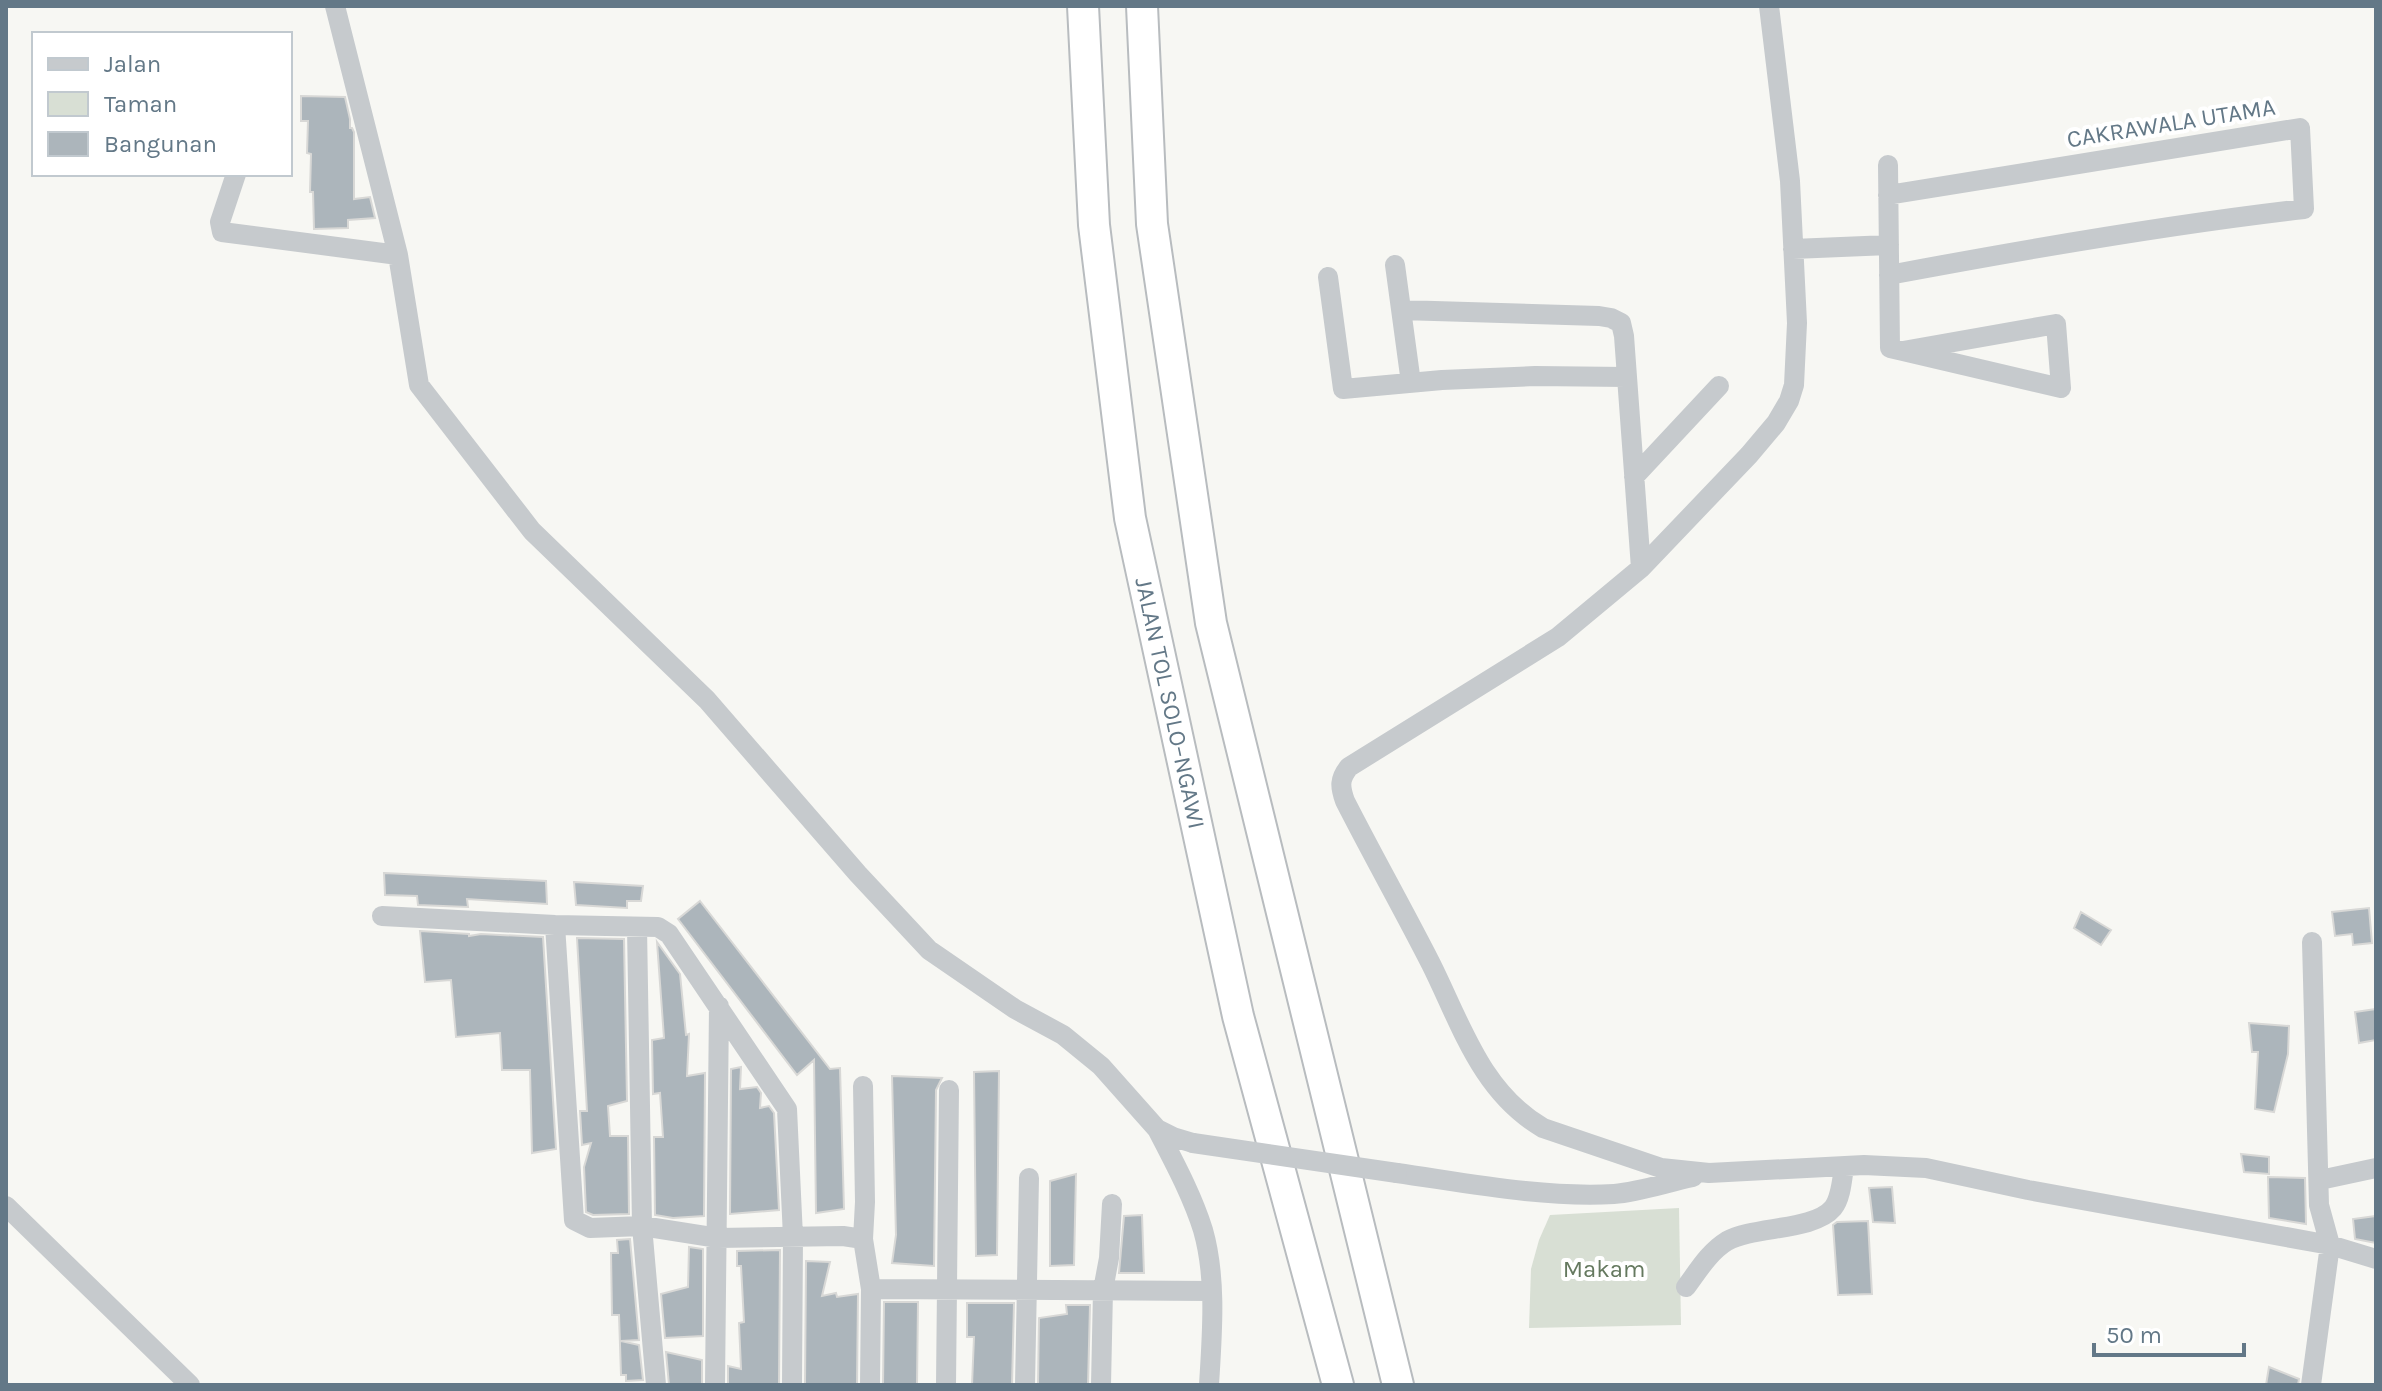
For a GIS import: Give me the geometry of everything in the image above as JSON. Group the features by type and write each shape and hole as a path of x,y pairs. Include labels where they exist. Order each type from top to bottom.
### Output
{"highway":[{"name":"JALAN TOL SOLO–NGAWI","path":"1083,6 1094,225 1130,518 1238,1016 1338,1385"},
{"path":"1142,6 1152,224 1211,623 1398,1385"}],"street":[{"path":"335,6 398,255 419,385 532,531 707,700 858,874 929,950 1015,1009 1063,1035 1101,1066 1157,1129 1182,1178 1203,1230 1209,1259 1209,1385"},
{"path":"1769,6 1790,181 1796,351 1794,385 1789,401 1776,423 1749,455 1641,568 1558,637 1349,767 1341,777 1345,801 1430,963 1475,1058 1508,1101 1527,1119 1561,1135 1661,1168 1709,1173 1864,1165 1926,1168 2042,1193 2330,1245 2376,1259"},
{"name":"CAKRAWALA UTAMA","path":"1888,195 2300,128 2304,209 2080,240 1889,275"},
{"path":"1888,165 1890,348 2061,388 2056,324 1903,351"},
{"path":"235,176 220,222 222,232 398,255"},
{"path":"1793,249 1889,245"},
{"path":"1395,265 1411,383"},
{"path":"1328,277 1343,389 1535,376 1626,377"},
{"path":"1401,310 1611,318 1621,323 1641,568"},
{"path":"1634,477 1719,386"},
{"path":"382,916 658,927 666,931 787,1109 793,1237 792,1385"},
{"path":"555,925 574,1220 590,1228 642,1226 718,1238 843,1236 863,1239"},
{"path":"637,927 642,1226 656,1385"},
{"path":"2311,1385 2330,1245 2319,1205 2312,942"},
{"path":"715,1385 719,1006"},
{"path":"863,1086 863,1239 871,1289 870,1385"},
{"path":"946,1385 949,1090"},
{"path":"1157,1129 1193,1143 1492,1187 1616,1194 1709,1173"},
{"path":"1686,1287 1713,1251 1730,1239 1798,1224 1819,1218 1832,1210 1844,1167"},
{"path":"2320,1180 2376,1168"},
{"path":"1025,1385 1029,1178"},
{"path":"1101,1385 1103,1290 1109,1258 1112,1204"},
{"path":"6,1206 190,1385"},
{"path":"871,1289 1211,1291"}],"green space":[{"name":"Makam","path":"1679,1208 1681,1325 1529,1328 1531,1269 1550,1215"}],"building":[{"path":"301,96 345,97 350,128 354,132 354,199 370,197 375,218 348,220 348,228 314,229 313,192 310,192 311,154 307,153 308,121 301,121"},
{"path":"384,873 546,881 547,904 467,899 468,907 418,905 417,896 385,895"},
{"path":"574,882 643,886 641,901 627,901 627,908 576,905"},
{"path":"700,901 830,1069 840,1068 844,1209 816,1213 814,1060 797,1075 678,919"},
{"path":"2369,908 2372,943 2353,945 2352,934 2335,936 2332,912"},
{"path":"2081,912 2111,930 2101,945 2074,928"},
{"path":"420,931 469,936 543,937 556,1149 532,1153 530,1070 502,1070 500,1033 456,1037 451,980 425,982"},
{"path":"577,938 624,939 627,1101 608,1106 610,1136 628,1136 629,1214 593,1215 586,1212 584,1167 591,1143 582,1145 580,1111 587,1111"},
{"path":"657,942 680,974 686,1035 689,1034 687,1076 705,1073 704,1216 673,1218 655,1215 654,1137 663,1137 660,1093 653,1094 652,1040 664,1038"},
{"path":"2376,1009 2376,1040 2359,1043 2355,1012"},
{"path":"2249,1023 2289,1026 2288,1054 2274,1112 2255,1109 2258,1052 2252,1052"},
{"path":"741,1067 740,1089 757,1087 761,1093 760,1108 769,1106 774,1113 779,1210 730,1214 731,1069"},
{"path":"999,1071 997,1255 976,1256 974,1072"},
{"path":"892,1076 942,1078 936,1090 934,1266 892,1263 896,1235"},
{"path":"2241,1154 2269,1157 2269,1174 2244,1172"},
{"path":"1076,1174 1074,1265 1050,1266 1050,1181"},
{"path":"2268,1177 2305,1178 2306,1224 2269,1218"},
{"path":"1892,1187 1895,1223 1873,1222 1869,1188"},
{"path":"1142,1215 1144,1273 1119,1273 1124,1216"},
{"path":"2376,1216 2376,1243 2355,1239 2353,1219"},
{"path":"1868,1221 1872,1294 1838,1295 1833,1225 1837,1222"},
{"path":"630,1239 639,1340 621,1341 639,1345 643,1380 626,1381 626,1375 621,1375 619,1315 612,1315 611,1253 618,1253 617,1240"},
{"path":"689,1247 703,1249 703,1336 665,1338 661,1294 688,1287"},
{"path":"780,1250 779,1385 728,1385 728,1366 741,1369 739,1323 744,1322 741,1266 737,1266 737,1251"},
{"path":"806,1261 830,1262 822,1296 858,1294 857,1385 805,1385"},
{"path":"884,1302 918,1302 917,1385 883,1385"},
{"path":"967,1303 1014,1303 1012,1385 972,1385 974,1337 967,1337"},
{"path":"1066,1305 1090,1305 1088,1385 1038,1385 1039,1318 1067,1314"},
{"path":"666,1352 702,1360 702,1385 669,1385"},
{"path":"2269,1367 2299,1379 2298,1385 2266,1385"}]}
